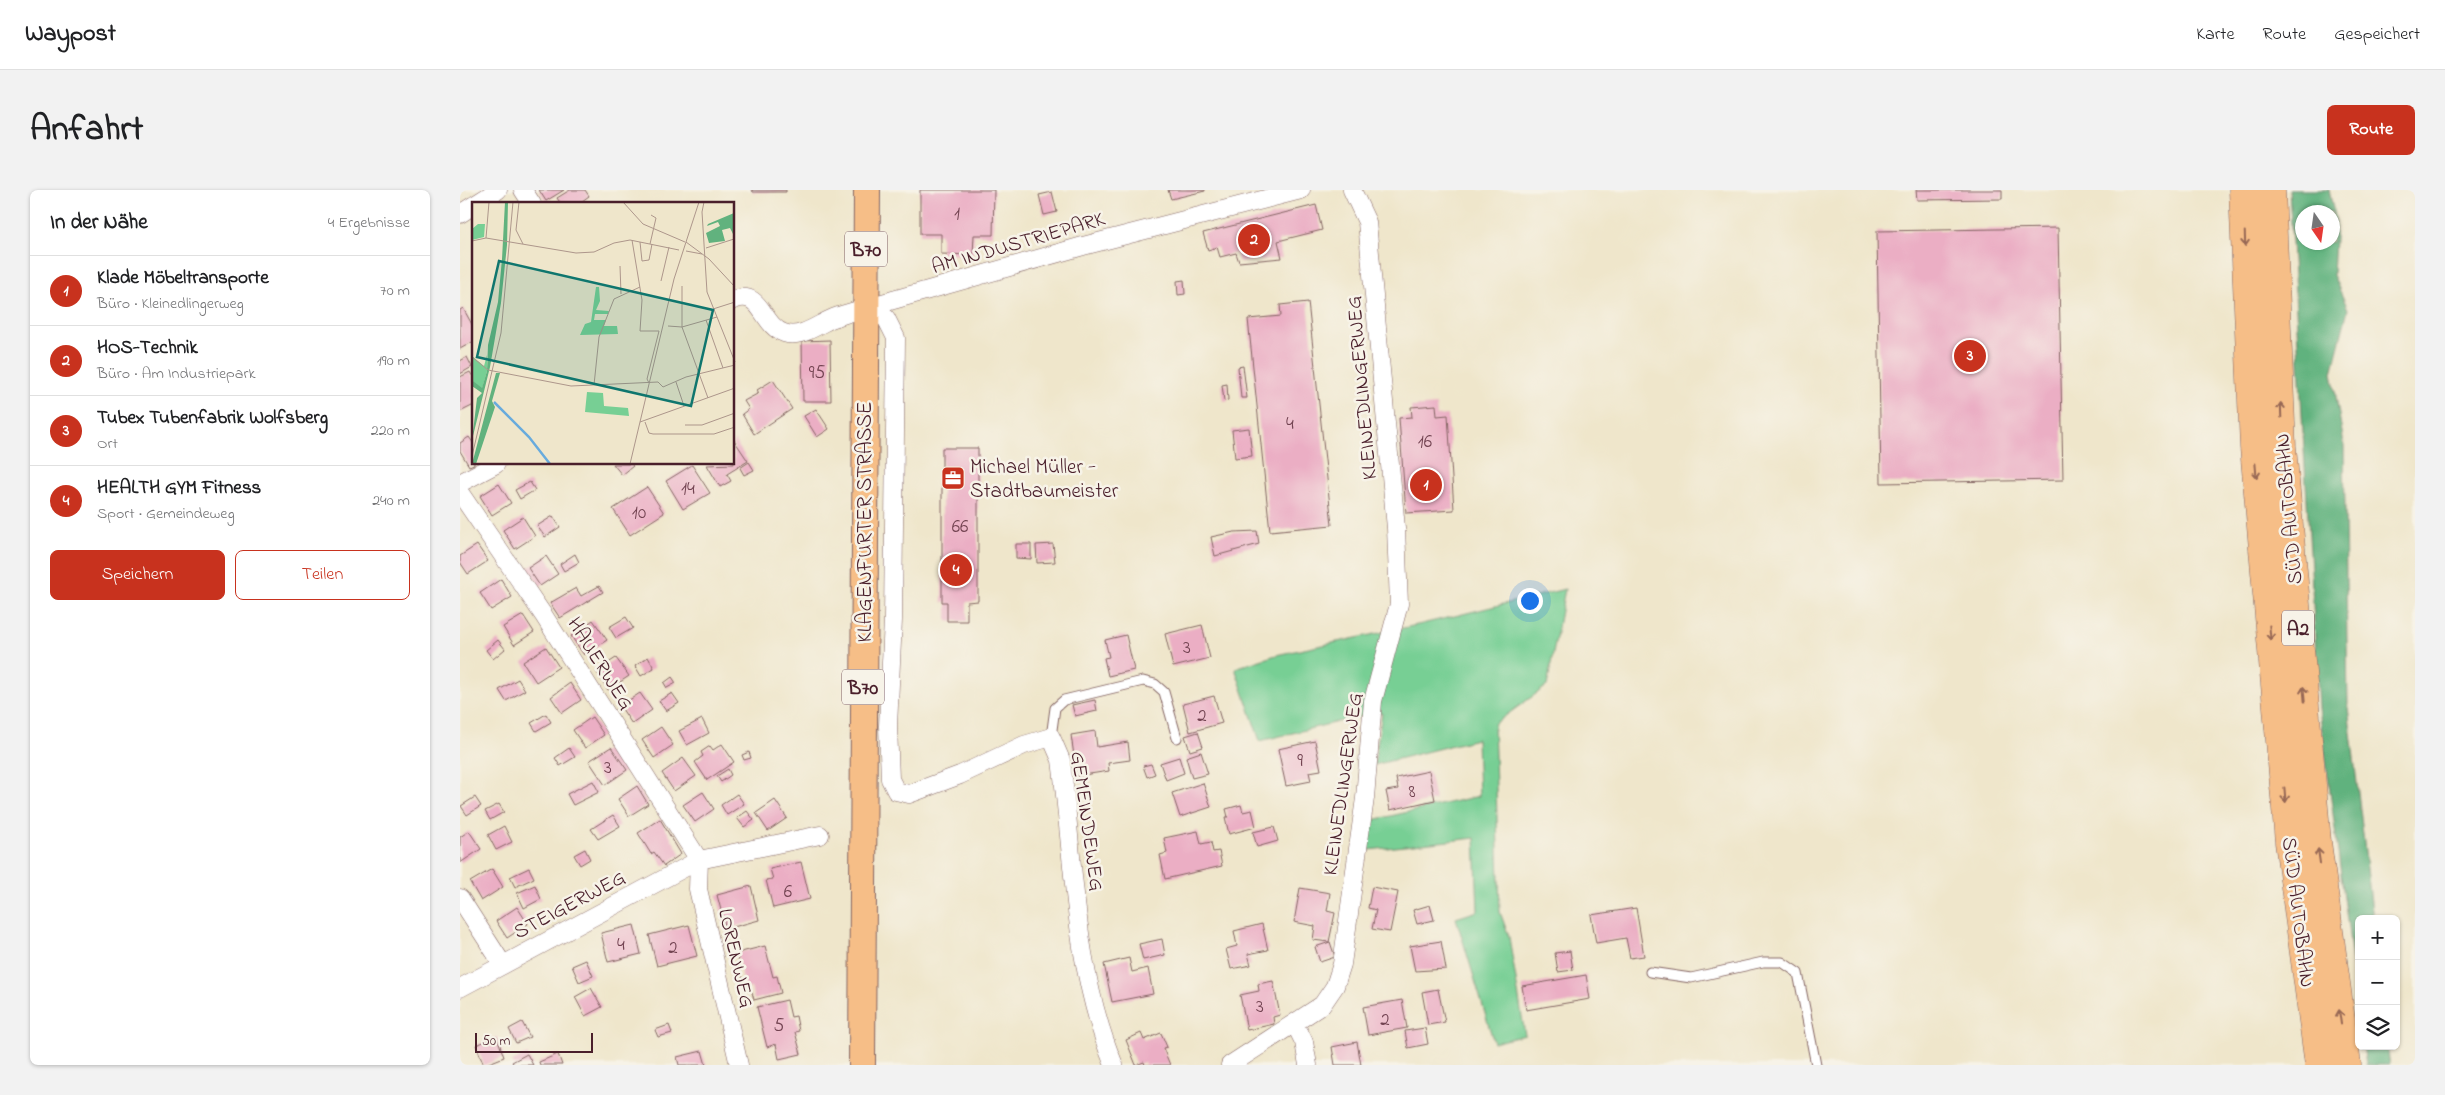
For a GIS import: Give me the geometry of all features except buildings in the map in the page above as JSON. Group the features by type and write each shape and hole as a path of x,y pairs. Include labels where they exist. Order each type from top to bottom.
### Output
{"highway":[{"name":"SÜD AUTOBAHN","path":"2243,190 2254,447 2289,842 2319,1065"},
{"name":"SÜD AUTOBAHN","path":"2271,190 2285,476 2317,842 2347,1065"}],"main road":[{"name":"KLAGENFURTER STRASSE","path":"862,1065 867,190"}],"street":[{"path":"479,202 496,190"},
{"path":"523,190 531,202"},
{"name":"AM INDUSTRIEPARK","path":"735,300 741,297 751,299 758,304 772,325 782,333 792,336 807,331 832,318 865,308 1083,246 1301,190"},
{"name":"KLEINEDLINGERWEG","path":"1230,1065 1322,1006 1335,986 1342,964 1365,798 1373,701 1399,604 1396,528 1367,222 1352,190"},
{"path":"460,214 472,207"},
{"name":"GEMEINDEWEG","path":"865,308 886,318 896,338 892,620 888,726 890,779 896,791 909,794 960,775 1024,745 1051,737 1061,760 1079,923 1091,998 1114,1065"},
{"path":"460,483 494,465"},
{"name":"HAUERWEG","path":"460,493 544,616 699,860"},
{"name":"STEIGERWEG","path":"460,988 699,860 820,836"},
{"name":"LORENWEG","path":"699,860 698,889 739,1065"},
{"path":"460,898 503,965"},
{"path":"1295,1024 1304,1042 1308,1065"}],"lane":[{"path":"1051,737 1055,708 1064,700 1143,681 1155,684 1164,692 1177,738"},
{"path":"1650,972 1691,978 1763,962 1782,962 1798,973 1816,1065"}],"green space":[{"path":"2289,190 2329,190 2332,205 2295,205 2295,250 2334,250 2333,275 2348,309 2332,373 2344,444 2348,707 2373,915 2355,915 2355,981 2319,708"},
{"path":"1565,589 1547,686 1494,724 1500,912 1509,937 1525,1035 1494,1043 1456,918 1478,911 1475,838 1360,851 1364,822 1479,796 1477,739 1374,765 1382,713 1362,716 1260,741 1235,668 1276,655 1422,624"},
{"path":"2364,1050 2388,1050 2390,1065 2366,1065"}],"place":[{"name":"HOS-Technik","path":"1254,240"},
{"name":"Tubex Tubenfabrik Wolfsberg","path":"1970,356"},
{"name":"Michael Müller - Stadtbaumeister","path":"953,478"},
{"name":"Klade Möbeltransporte","path":"1426,485"},
{"name":"HEALTH GYM Fitness","path":"956,570"}]}
